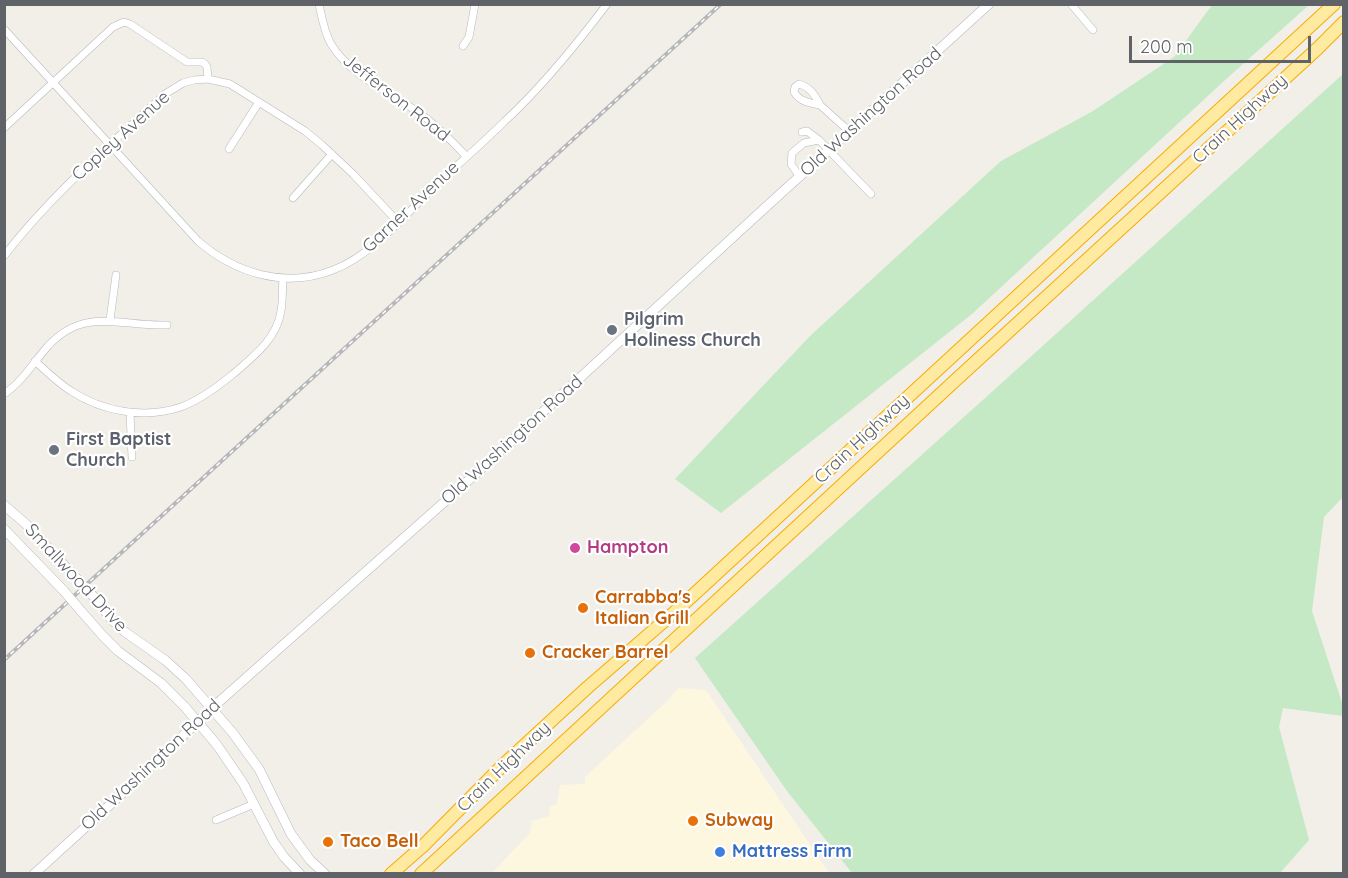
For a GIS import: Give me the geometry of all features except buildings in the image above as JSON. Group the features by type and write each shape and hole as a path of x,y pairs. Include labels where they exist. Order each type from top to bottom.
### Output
{"highway":[{"name":"Crain Highway","path":"391,873 423,846 502,766 677,610 1334,4"},
{"name":"Crain Highway","path":"421,873 1344,22"},
{"path":"1023,291 1034,309"},
{"path":"824,475 836,491"},
{"path":"382,873 410,857"}],"main road":[{"name":"Old Washington Road","path":"34,873 212,708 459,489 989,4"},
{"name":"Smallwood Drive","path":"4,505 27,525 118,626 165,660 212,708 259,769 291,834 310,860 325,873"},
{"name":"Smallwood Drive","path":"4,530 64,591 118,651 162,683 198,722 235,769 273,841 284,857 300,873"}],"street":[{"name":"Jefferson Road","path":"319,4 330,43 346,63 422,115 466,156"},
{"path":"463,46 469,37 475,4"},
{"name":"Garner Avenue","path":"4,28 198,241 231,264 245,270 283,278 297,278 344,266 375,243 506,121 574,46 607,4"},
{"path":"1071,4 1093,30"},
{"path":"4,128 113,27 124,22 187,62 202,62 207,67 208,79 230,84 305,131 332,154 398,222"},
{"name":"Copley Avenue","path":"4,256 37,216 68,184 172,90 188,81 208,79"},
{"path":"229,149 260,102"},
{"path":"820,105 850,132"},
{"path":"802,132 807,131 819,140 871,195"},
{"path":"800,177 791,164 792,153 804,143 819,140"},
{"path":"293,198 332,154"},
{"path":"110,320 116,275"},
{"path":"35,361 63,386 85,399 104,406 130,413 181,407 213,390 268,342 281,310 283,278"},
{"path":"4,394 15,386 54,340 71,328 87,322 110,320 167,325"},
{"path":"130,413 132,457"},
{"path":"216,820 254,804"}],"shaded area":[{"path":"679,688 706,690 829,873 492,873 530,833 532,821 550,816 549,807 557,804 560,785 585,784 585,777"}],"green space":[{"path":"1212,5 1309,5 972,314 721,513 675,479 810,336 1001,161 1093,111 1174,57"},
{"path":"1343,74 1343,497 1324,517 1312,611 1343,706 1343,716 1283,708 1279,727 1309,840 1280,873 852,873 787,791 695,658"}],"railway":[{"path":"4,660 721,4"}],"place":[{"name":"Pilgrim Holiness Church","path":"612,330"},
{"name":"First Baptist Church","path":"54,450"},
{"name":"Hampton","path":"575,548"},
{"name":"Carrabba's Italian Grill","path":"583,608"},
{"name":"Cracker Barrel","path":"530,653"},
{"name":"Subway","path":"693,821"},
{"name":"Taco Bell","path":"328,842"},
{"name":"Mattress Firm","path":"720,852"}]}
